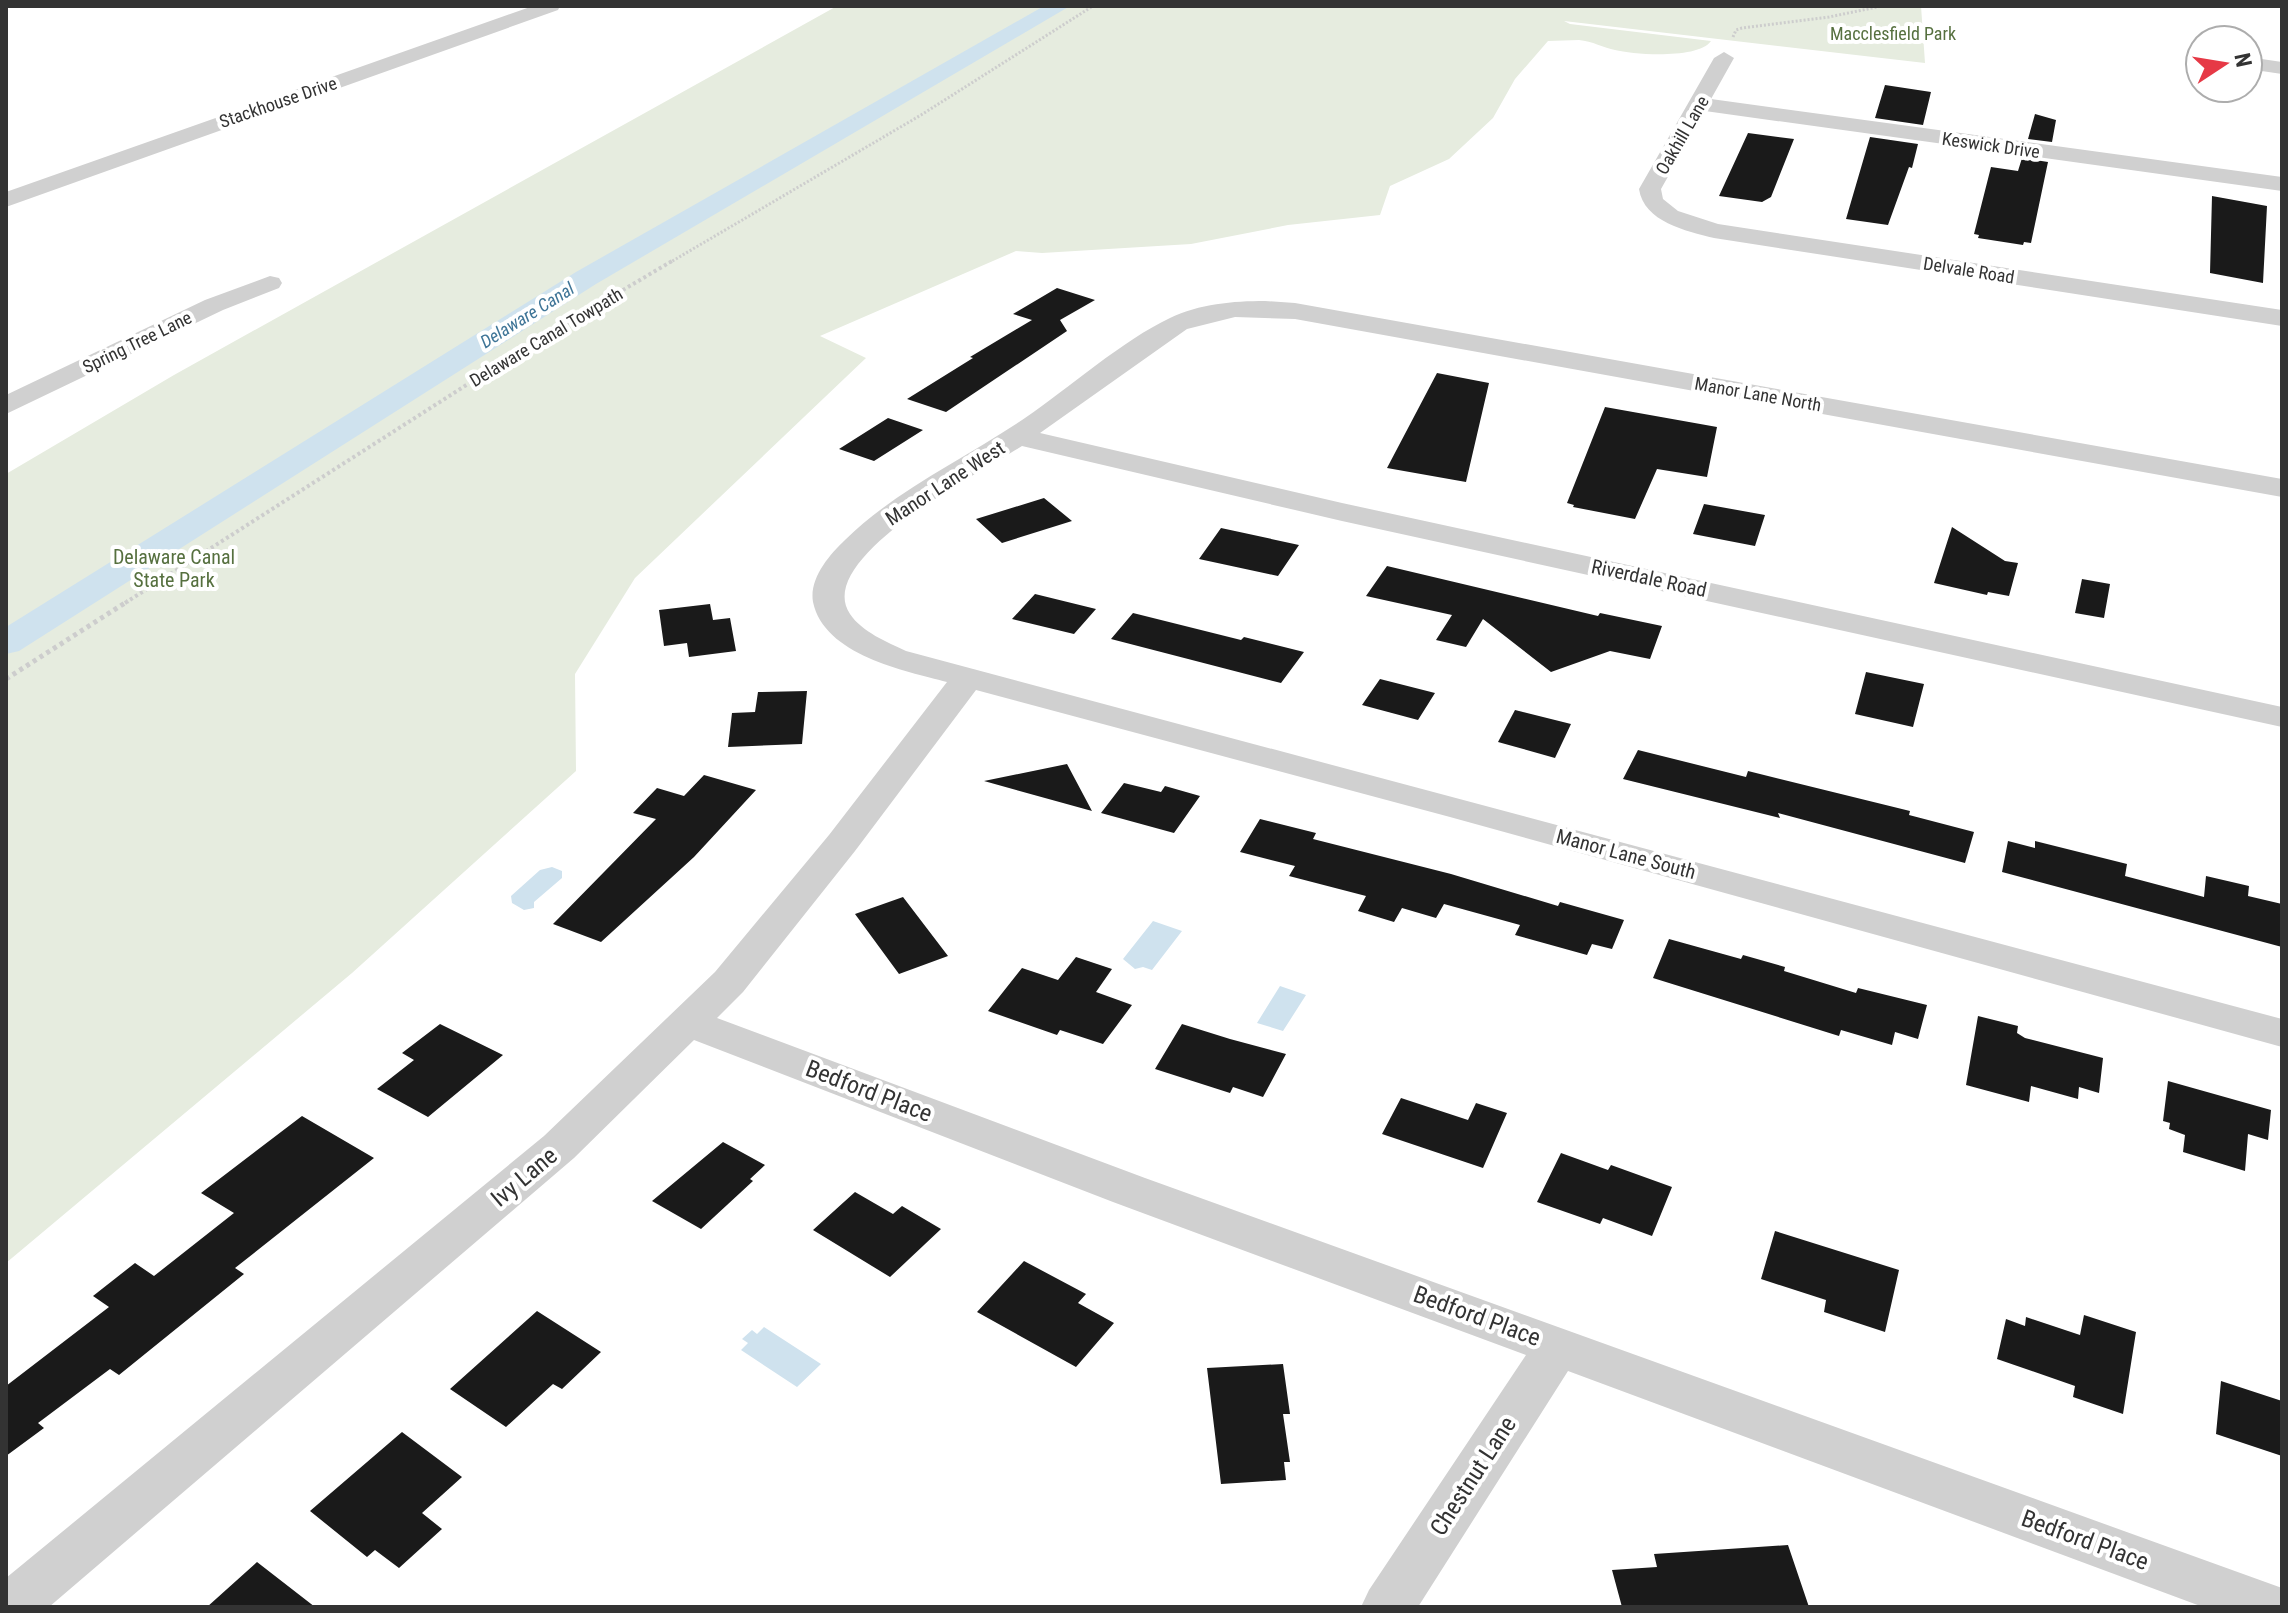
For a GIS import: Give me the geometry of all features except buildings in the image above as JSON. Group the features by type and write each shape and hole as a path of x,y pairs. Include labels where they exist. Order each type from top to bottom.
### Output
{"street":[{"name":"Stackhouse Drive","path":"6,200 551,6"},
{"name":"Oakhill Lane","path":"1660,210 1652,201 1650,189 1724,58"},
{"name":"Keswick Drive","path":"1700,104 2282,184"},
{"name":"Delvale Road","path":"1660,210 1677,220 1714,231 2282,318"},
{"name":"Spring Tree Lane","path":"6,406 214,305 270,283"},
{"name":"Manor Lane West","path":"968,678 894,658 850,633 836,618 828,593 829,584 842,563 881,524 1017,436 1178,324 1233,309"},
{"name":"Manor Lane North","path":"1233,309 1295,311 2282,488"},
{"name":"Riverdale Road","path":"1017,436 1342,512 2282,717"},
{"name":"Ivy Lane","path":"10,1607 559,1147 729,982 775,928 968,678"},
{"name":"Manor Lane South","path":"968,678 1478,813 2282,1033"},
{"name":"Bedford Place","path":"687,1022 1129,1190 2268,1607"},
{"name":"Chestnut Lane","path":"1388,1607 1559,1345"}],"path":[{"name":"Delaware Canal Towpath","path":"6,679 515,354 921,115 1093,6"},
{"path":"1724,58 1736,30 1742,28 1829,17 1882,6"}],"green space":[{"path":"837,6 1921,6 1925,63 1564,21 1711,41 1694,51 1651,54 1624,52 1579,40 1548,41 1515,79 1493,118 1449,159 1390,186 1380,215 1288,225 1191,244 1042,253 1016,251 820,336 866,358 635,578 575,674 576,771 352,973 6,1263 6,474 174,375"}],"water":[{"path":"552,867 562,871 562,878 534,902 534,908 524,910 512,903 511,896 540,870"},
{"path":"1153,921 1182,931 1152,970 1143,967 1135,969 1123,959"},
{"path":"1280,986 1306,995 1283,1031 1257,1023"},
{"path":"764,1327 821,1364 797,1387 741,1350 748,1343 742,1339 752,1330 757,1334"}],"waterway":[{"name":"Delaware Canal","path":"6,643 586,278 1059,6"}],"park label":[{"name":"Macclesfield Park","path":"1893,33"},
{"name":"Delaware Canal State Park","path":"174,568"}]}
